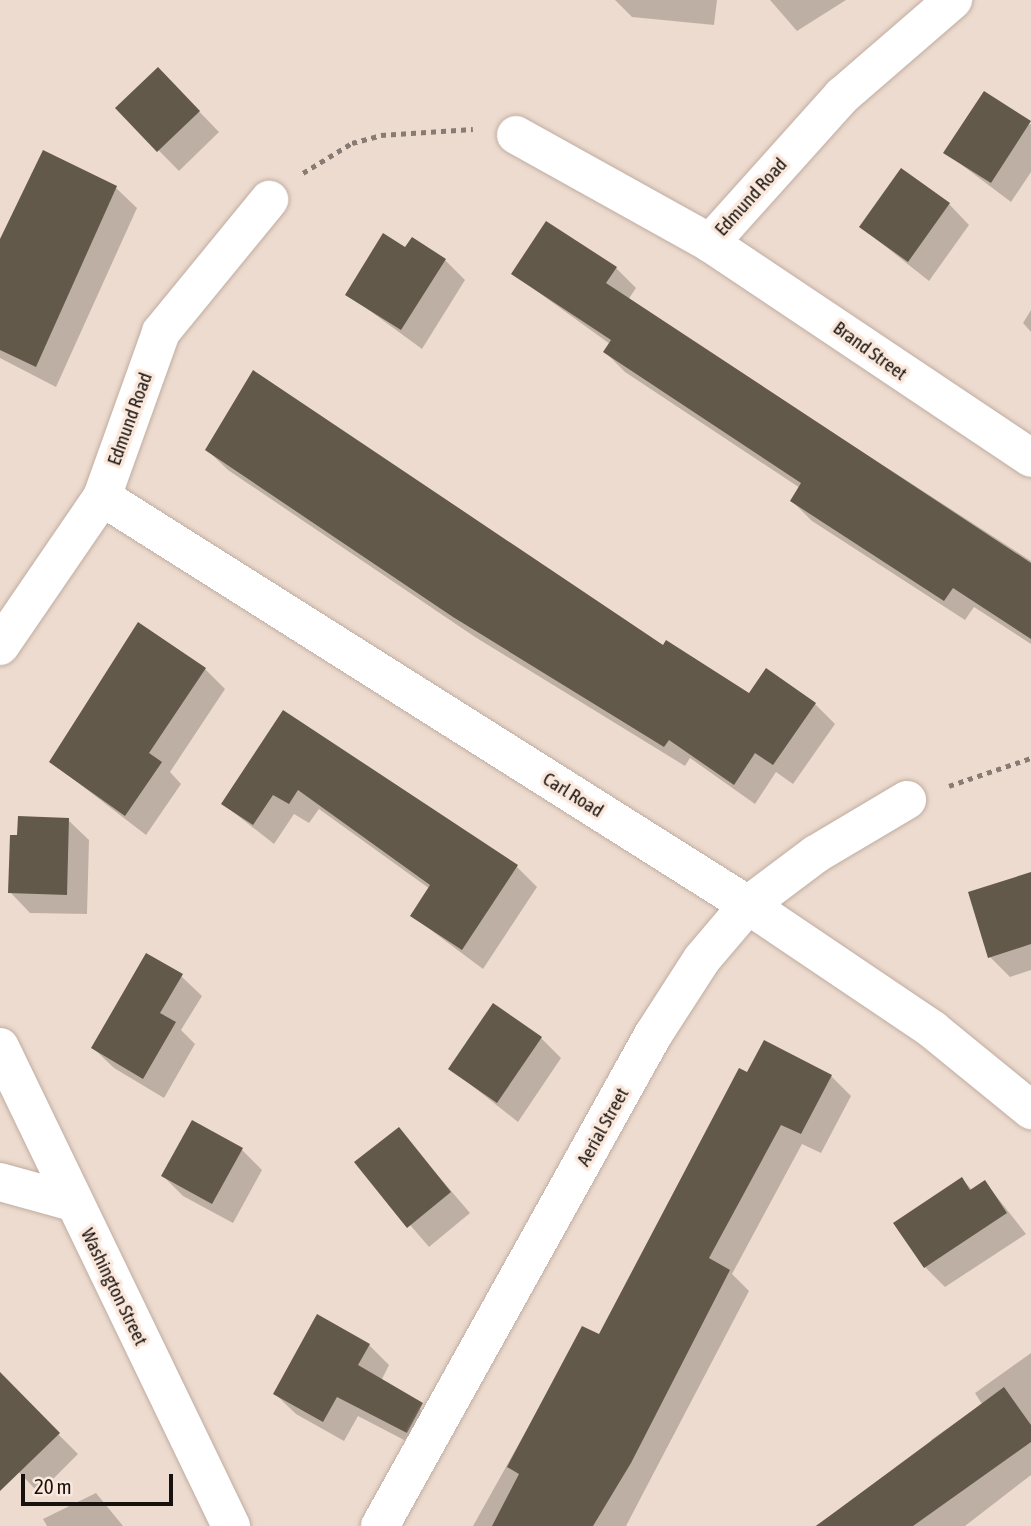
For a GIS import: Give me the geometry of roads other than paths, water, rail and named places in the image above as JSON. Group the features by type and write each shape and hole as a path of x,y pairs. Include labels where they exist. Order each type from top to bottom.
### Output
{"street":[{"name":"Edmund Road","path":"516,135 710,243 842,96 953,0"},
{"name":"Edmund Road","path":"0,646 102,497 161,332 270,200"},
{"name":"Brand Street","path":"710,243 1031,458"},
{"name":"Carl Road","path":"102,497 748,905 933,1030 1031,1110"},
{"name":"Aerial Street","path":"380,1526 653,1035 702,959 748,905 816,854 907,800"},
{"name":"Washington Street","path":"0,1047 72,1202 231,1526"},
{"path":"0,1182 72,1202"}]}
